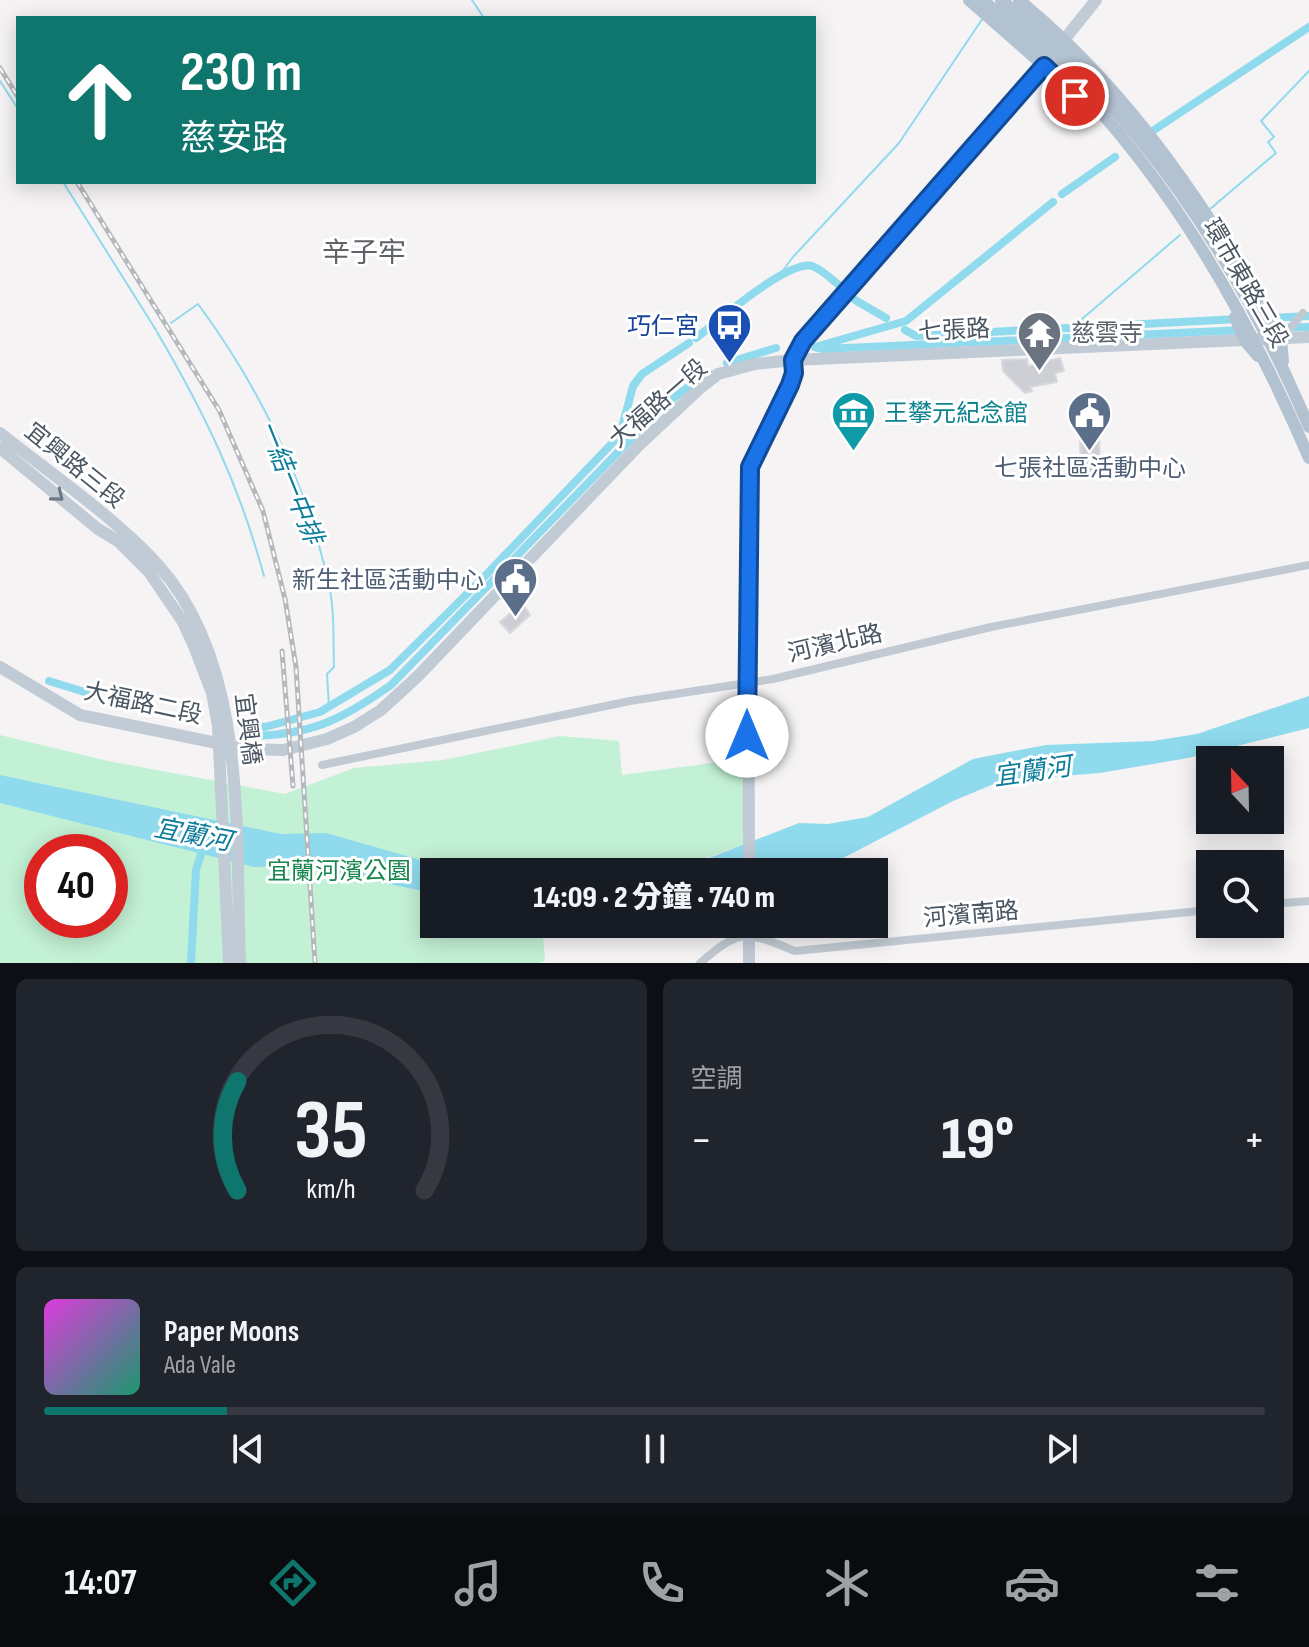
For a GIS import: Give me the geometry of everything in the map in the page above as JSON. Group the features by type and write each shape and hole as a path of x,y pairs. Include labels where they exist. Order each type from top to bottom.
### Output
{"main road":[{"name":"環市東路三段","path":"969,0 1054,54"},
{"name":"環市東路三段","path":"982,0 1133,115 1190,188 1278,371"},
{"name":"環市東路三段","path":"1001,0 1054,54"},
{"name":"環市東路三段","path":"1019,0 1054,54 1179,225 1247,310 1278,371"},
{"path":"1278,371 1309,427"},
{"path":"1278,371 1309,458"}],"street":[{"path":"749,858 748,485 755,453 794,373 793,360 803,341 1054,54 1096,0"},
{"path":"1263,340 1303,313"},
{"name":"七張路","path":"793,360 1309,337"},
{"name":"大福路一段","path":"240,747 283,750 301,746 354,727 381,710 418,676 640,444 699,389 718,374 755,364 793,360"},
{"name":"宜興路三段","path":"0,433 120,536"},
{"name":"宜興路三段","path":"0,448 98,529 120,536"},
{"name":"宜興橋","path":"120,536 183,622 212,693 218,726 229,963"},
{"name":"宜興橋","path":"120,536 159,566 184,601 209,652 222,690 230,734 240,963"},
{"name":"河濱北路","path":"322,765 630,701 773,679 991,627 1309,565"},
{"name":"大福路二段","path":"0,667 80,715 240,747"},
{"path":"1284,903 1309,901"},
{"name":"河濱南路","path":"700,963 731,938 744,934 795,951 1196,911"},
{"path":"749,938 749,963"}],"green space":[{"name":"宜蘭河濱公園","path":"0,735 108,761 285,794 354,768 443,760 560,736 619,741 622,775 742,759 747,843 706,858 420,858 420,938 543,938 545,961 0,963"}],"water":[{"name":"宜蘭河","path":"1309,696 1309,728 1236,746 1196,746 1196,756 1188,758 1100,773 1001,781 953,801 843,858 709,858 799,823 828,824 868,817 973,759 1046,745 1153,741 1197,734"},
{"name":"宜蘭河","path":"0,775 281,834 326,833 420,860 420,890 337,874 325,866 254,867 0,803"}],"building":[{"name":"七張社區活動中心","path":"1060,358 1064,371 1055,373 1057,382 1030,387 1032,391 1025,393 1003,371 1002,360 1027,359 1028,366"},
{"name":"七張社區活動中心","path":"1099,435 1100,471 1081,472 1080,436"},
{"name":"新生社區活動中心","path":"520,605 530,615 510,633 500,622"}],"waterway":[{"path":"472,0 483,16"},
{"path":"778,277 899,143 983,18"},
{"path":"1151,132 1309,27"},
{"path":"1210,209 1276,153 1268,142 1274,137 1261,121 1309,71"},
{"name":"一結一中排","path":"0,81 16,106"},
{"path":"1062,194 1115,157"},
{"name":"一結一中排","path":"64,184 156,330"},
{"path":"815,347 906,321 1053,202"},
{"path":"1083,326 1082,319 1180,235"},
{"path":"696,338 786,272 812,266 843,288"},
{"path":"855,300 886,318"},
{"name":"一結一中排","path":"171,323 198,304 260,401 293,471 319,544 330,591 334,667 327,674 329,708"},
{"path":"1268,318 1309,316"},
{"path":"905,330 916,336 1238,319"},
{"path":"1271,328 1309,327"},
{"path":"815,347 1245,330"},
{"path":"157,332 219,450 264,576"},
{"path":"241,723 265,727 320,712 390,670 620,435 633,386 642,374 689,343"},
{"path":"727,363 776,348"},
{"path":"246,736 288,733 323,724 356,708 391,685 663,406 708,372"},
{"path":"49,681 91,694"},
{"name":"宜蘭河","path":"191,963 196,870 204,845"}],"railway":[{"path":"0,68 16,94"},
{"path":"78,184 219,410 263,511 285,599 296,667 315,963"},
{"path":"282,651 293,786"}],"place":[{"name":"巧仁宮","path":"730,365"},
{"name":"慈雲寺","path":"1040,372"},
{"name":"王攀元紀念館","path":"853,452"},
{"name":"七張社區活動中心","path":"1090,453"},
{"name":"新生社區活動中心","path":"515,619"}],"district":[{"name":"辛子牢","path":"364,252"}],"route":[{"path":"747,736 750,467 790,385 794,373 793,360 803,341 930,200 1044,66 1075,96"}]}
